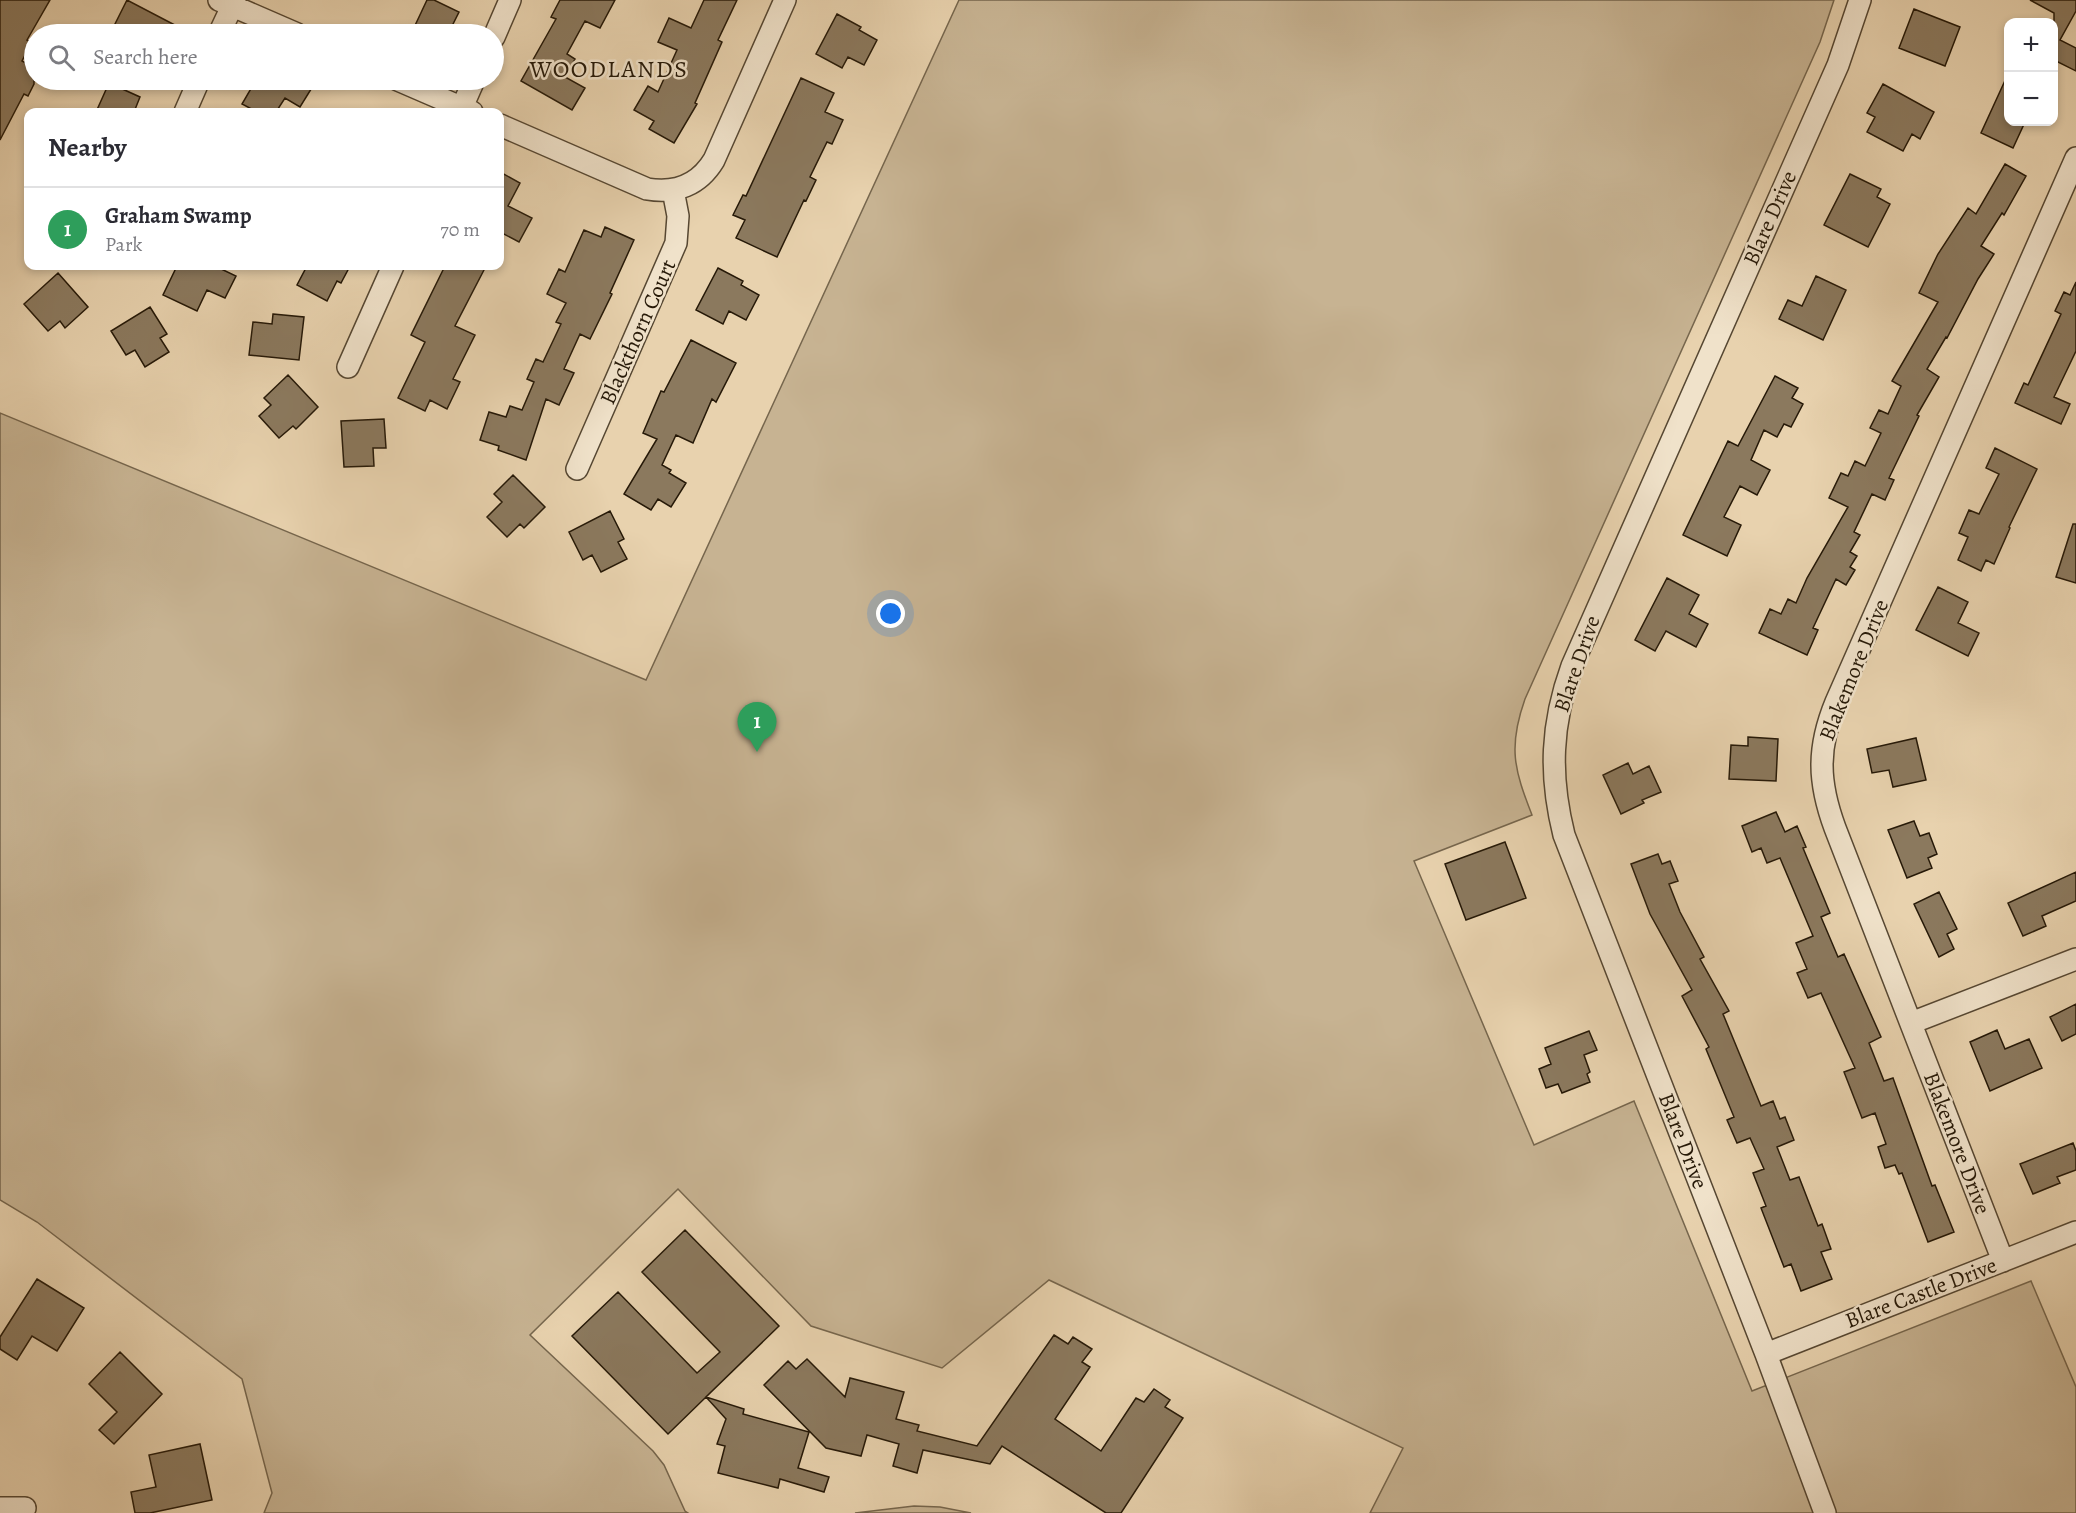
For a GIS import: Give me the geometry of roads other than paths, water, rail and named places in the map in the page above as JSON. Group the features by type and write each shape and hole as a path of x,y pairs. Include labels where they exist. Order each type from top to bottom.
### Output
{"street":[{"path":"500,24 510,0"},
{"path":"504,127 638,186 655,190 673,190 692,184 709,169 784,0"},
{"name":"Blare Drive","path":"1825,1513 1766,1354 1563,835 1555,791 1554,750 1560,706 1572,666 1838,65 1860,0"},
{"path":"222,24 229,2 276,24"},
{"path":"187,108 195,90"},
{"path":"419,90 458,108"},
{"path":"465,108 471,90"},
{"name":"Blakemore Drive","path":"2003,1261 1829,811 1821,766 1824,736 1836,702 2076,158"},
{"name":"Blackthorn Court","path":"577,469 676,243 678,216 673,190"},
{"path":"348,367 391,270"},
{"path":"1911,1023 2076,959"},
{"name":"Blare Castle Drive","path":"1766,1354 2076,1232"},
{"path":"0,1508 25,1508"}],"place":[{"name":"Graham Swamp","path":"757,752"}],"district":[{"name":"WOODLANDS","path":"609,69"}]}
